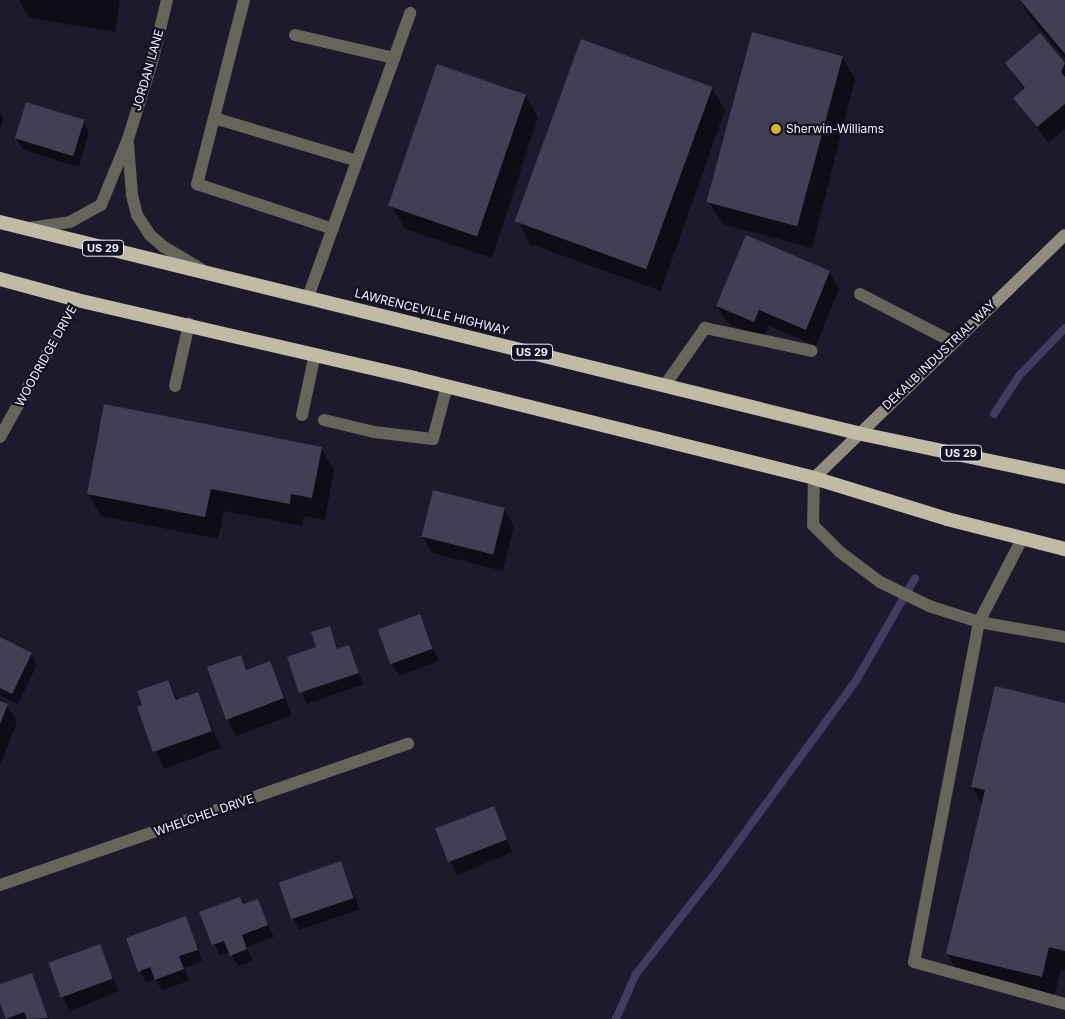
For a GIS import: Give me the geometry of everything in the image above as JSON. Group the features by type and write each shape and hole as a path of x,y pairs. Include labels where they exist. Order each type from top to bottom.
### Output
{"highway":[{"name":"LAWRENCEVILLE HIGHWAY","path":"0,222 857,433"},
{"path":"0,279 77,300 189,324 447,386 814,478 1022,539 1065,549"},
{"name":"US 29","path":"857,433 1065,476"}],"main road":[{"name":"DEKALB INDUSTRIAL WAY","path":"814,478 857,433 1065,235"}],"street":[{"name":"JORDAN LANE","path":"21,228 70,222 101,205 128,139 152,62 167,0"},
{"path":"244,0 197,184 333,229"},
{"path":"308,297 410,13"},
{"path":"295,35 394,58"},
{"path":"214,118 357,161"},
{"name":"JORDAN LANE","path":"128,139 132,195 137,215 150,235 164,247 206,272"},
{"path":"860,294 953,342"},
{"name":"WOODRIDGE DRIVE","path":"0,437 77,300"},
{"path":"175,386 189,324"},
{"path":"665,385 705,328 812,352"},
{"path":"302,415 315,354"},
{"path":"324,420 374,432 433,439 447,386"},
{"path":"814,478 813,525 840,552 880,582 929,606 979,622 1065,637"},
{"path":"1022,539 979,622 914,962 1065,1004"},
{"name":"WHELCHEL DRIVE","path":"0,886 408,744"}],"building":[{"path":"1020,0 1065,0 1065,54"},
{"name":"Sherwin-Williams","path":"752,32 843,56 797,226 706,202"},
{"path":"1040,33 1065,63 1061,72 1065,77 1065,104 1037,127 1013,98 1025,88 1005,63"},
{"path":"581,39 713,87 646,269 515,221"},
{"path":"437,64 526,95 477,236 388,206"},
{"path":"26,102 84,120 73,156 15,138"},
{"path":"746,235 830,271 806,330 759,310 754,322 716,306"},
{"path":"104,404 322,447 312,498 291,494 290,504 211,489 205,517 87,494"},
{"path":"433,490 505,508 493,554 421,537"},
{"path":"420,614 433,649 390,664 378,629"},
{"path":"330,626 337,649 349,645 359,673 299,693 287,657 316,647 311,632"},
{"path":"0,637 32,653 12,694 0,688"},
{"path":"241,655 246,670 270,661 284,698 226,720 207,667"},
{"path":"168,680 176,700 198,692 212,731 153,752 137,707 142,705 137,691"},
{"path":"995,686 1065,703 1065,951 1049,947 1042,977 946,954 985,790 971,787"},
{"path":"0,701 8,704 0,724"},
{"path":"494,806 507,840 448,862 435,829"},
{"path":"341,861 354,898 291,919 279,882"},
{"path":"240,897 243,904 258,899 268,925 242,935 247,949 230,956 224,941 212,945 199,912"},
{"path":"186,916 198,950 179,956 184,969 155,980 150,967 138,972 126,938"},
{"path":"100,944 113,979 61,998 48,963"},
{"path":"32,973 48,1018 27,1019 24,1012 6,1019 0,1003 0,984"}],"waterway":[{"path":"994,414 1019,376 1065,328"},
{"path":"616,1019 636,974 716,872 857,679 915,578"}],"place":[{"name":"Sherwin-Williams","path":"776,129"}]}
